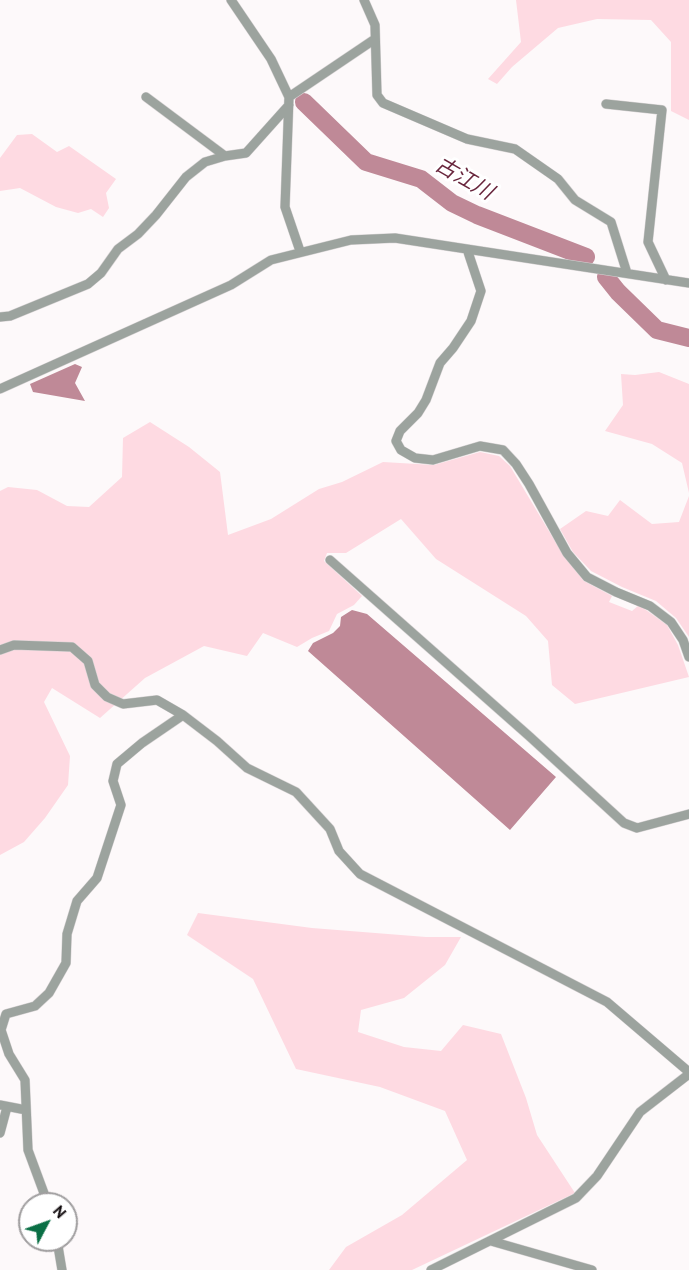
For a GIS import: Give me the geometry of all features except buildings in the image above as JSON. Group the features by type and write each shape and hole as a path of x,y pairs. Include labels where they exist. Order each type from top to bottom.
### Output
{"street":[{"path":"231,0 271,59 289,101 285,207 300,252"},
{"path":"364,0 375,25 376,95 383,103 467,139 515,149 558,179 575,200 611,222 627,273"},
{"path":"0,317 10,316 88,284 101,273 118,249 138,234 156,215 186,177 205,162 246,153 289,101 375,39"},
{"path":"146,97 225,156"},
{"path":"606,104 662,110 648,242 666,280"},
{"path":"2,385 231,285 271,260 351,240 395,238 689,283"},
{"path":"467,249 481,291 471,321 441,363 426,400 418,413 400,431 396,441 401,450 415,458 433,460 480,446 502,450 516,464 567,553 587,577 657,611 671,622 683,640 689,657"},
{"path":"330,560 624,823 637,828 689,814"},
{"path":"0,650 14,645 72,647 88,661 95,685 107,697 123,704 157,700 183,715 247,768 296,792 330,829 339,851 360,874 607,1002 689,1073 640,1112 597,1176 576,1198 431,1270"},
{"path":"44,1192 28,1150 25,1080 9,1053 1,1030 6,1014 35,1006 49,993 66,963 67,934 77,901 97,878 121,805 113,781 117,764 142,743 183,715"},
{"path":"0,1133 4,1106 26,1110"},
{"path":"490,1241 592,1270"},
{"path":"59,1252 62,1270"}],"shaded area":[{"path":"516,0 689,0 689,120 671,111 671,42 651,20 597,19 558,28 512,67 497,84 488,79 521,42"},
{"path":"32,134 57,152 69,146 116,179 106,193 109,208 103,217 91,209 78,213 56,207 20,188 0,191 0,158 17,135"},
{"path":"75,364 82,367 75,383 85,401 33,392 30,384"},
{"path":"659,372 689,384 689,493 682,463 652,444 605,431 623,405 621,374"},
{"path":"150,422 189,447 220,472 228,535 271,519 319,489 342,482 383,462 434,465 480,452 499,456 510,466 562,553 584,581 612,596 609,602 632,611 639,605 667,625 678,645 689,677 575,704 552,685 548,641 526,616 436,559 401,519 346,553 327,553 324,561 362,596 354,605 337,614 329,631 297,647 263,633 247,656 204,646 145,678 100,718 52,688 44,702 70,756 68,785 45,818 24,842 0,855 0,491 8,487 37,490 67,506 89,507 122,477 123,438"},
{"path":"689,496 689,637 676,618 656,601 591,571 573,552 560,529 586,511 608,516 620,500 652,524 679,522"},
{"path":"352,610 367,614 556,777 510,830 308,651 313,643 333,633 340,626 341,617"},
{"path":"198,913 312,928 426,937 461,937 445,965 404,998 361,1010 358,1032 404,1047 441,1051 463,1025 501,1034 526,1098 537,1135 575,1193 412,1270 329,1270 346,1247 402,1215 467,1160 445,1111 380,1087 296,1069 253,979 187,935"}],"waterway":[{"name":"古江川","path":"304,102 366,162 421,179 452,203 477,215 586,257"},
{"name":"古江川","path":"606,277 657,330 689,338"}]}
